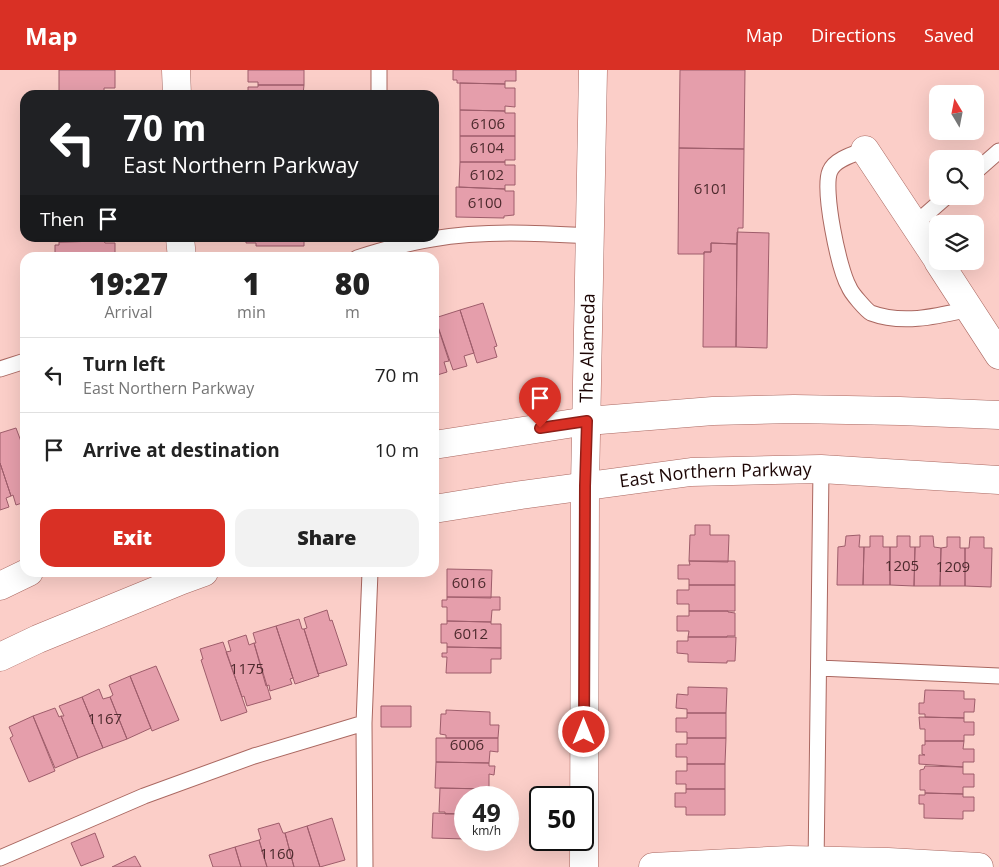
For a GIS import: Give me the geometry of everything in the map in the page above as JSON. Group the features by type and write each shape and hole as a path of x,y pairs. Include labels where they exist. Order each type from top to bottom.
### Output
{"main road":[{"path":"176,70 177,90"},
{"name":"The Alameda","path":"584,867 585,486 593,70"},
{"path":"865,150 929,248"},
{"path":"944,270 999,355"},
{"path":"439,444 587,421 713,411 794,409 999,415"},
{"name":"East Northern Parkway","path":"439,508 691,472 821,469 999,480"},
{"path":"0,586 20,576"},
{"path":"0,657 190,577"},
{"path":"653,867 789,860 816,864 888,862 979,867"}],"lane":[{"path":"379,70 379,90"},
{"path":"865,150 840,160 830,171 828,191 833,237 849,288 869,312 896,319 927,318 969,309"},
{"path":"984,164 999,151"},
{"path":"914,225 937,205"},
{"path":"439,238 468,235 532,233 590,236"},
{"path":"367,252 378,245 405,242"},
{"path":"0,369 20,363"},
{"path":"816,864 821,469"},
{"path":"365,867 364,723 370,577"},
{"path":"819,668 999,676"},
{"path":"0,858 144,796 254,756 364,723"}],"building":[{"path":"59,70 115,70 115,88 104,88 104,90 59,90"},
{"path":"248,70 304,70 304,85 258,85 258,82 248,82"},
{"path":"453,70 516,70 516,81 505,81 505,84 457,83 457,80 453,80"},
{"path":"680,70 745,70 744,149 679,148"},
{"path":"460,83 505,84 505,88 515,88 515,107 505,106 505,111 460,110"},
{"path":"258,85 304,85 304,90 248,90 248,87 258,87"},
{"path":"460,110 515,113 515,136 460,136"},
{"path":"460,136 515,136 515,160 505,160 505,162 460,162"},
{"path":"679,148 744,149 743,228 738,228 737,244 711,243 711,252 704,252 704,254 678,254"},
{"path":"460,162 505,162 505,165 515,165 515,185 505,185 505,189 459,187"},
{"path":"456,187 514,191 514,215 504,216 504,218 456,217"},
{"path":"737,232 769,233 767,348 736,347"},
{"path":"59,242 115,243 115,252 55,252 55,245 59,245"},
{"path":"304,242 304,246 256,246 256,243 246,243"},
{"path":"711,243 737,244 736,347 703,347 704,252 711,252"},
{"path":"483,303 497,346 494,347 497,357 477,363 460,310"},
{"path":"460,310 474,353 464,356 467,366 453,370 439,330 439,317"},
{"path":"439,330 449,361 444,362 447,372 439,374"},
{"path":"16,428 20,439 20,504 16,505 0,463 0,433"},
{"path":"0,463 11,496 6,498 9,507 0,510"},
{"path":"695,525 710,525 710,535 729,535 728,562 689,561 690,535 695,535"},
{"path":"860,535 859,547 864,547 863,585 837,585 838,547 845,546 846,536"},
{"path":"870,536 883,536 883,547 890,547 890,585 863,585 864,547 870,547"},
{"path":"897,536 910,536 910,547 915,547 914,586 890,585 890,547 897,547"},
{"path":"920,536 933,536 934,547 941,548 940,586 914,586 915,547 920,547"},
{"path":"947,537 960,537 960,548 965,548 965,586 940,586 941,548 947,547"},
{"path":"970,537 984,537 984,548 992,548 991,587 965,586 965,548 969,548"},
{"path":"689,561 735,561 735,585 689,585 689,579 678,579 678,565 690,565"},
{"path":"447,569 492,570 491,598 447,597"},
{"path":"689,585 735,585 735,611 689,611 689,604 677,604 677,590 689,590"},
{"path":"447,597 500,597 500,610 492,610 491,622 447,621 447,607 442,607 442,600 447,600"},
{"path":"327,610 347,665 318,674 304,629 307,628 304,618"},
{"path":"689,611 728,611 735,613 735,636 688,637 689,631 677,631 677,616 689,616"},
{"path":"299,619 319,676 295,684 276,626"},
{"path":"447,621 501,624 501,648 447,647 447,643 441,643 441,624 447,624"},
{"path":"276,626 293,678 290,679 292,684 270,691 269,685 266,686 253,633"},
{"path":"246,635 249,645 254,643 271,699 247,706 226,652 231,651 228,641"},
{"path":"688,637 736,637 735,661 727,661 727,663 688,662 688,654 677,653 677,641 688,641"},
{"path":"223,642 247,712 221,721 201,660 203,659 200,649"},
{"path":"447,647 501,648 501,659 491,659 491,673 446,673 447,657 442,657 442,653 447,653"},
{"path":"156,666 179,720 152,731 130,676"},
{"path":"130,676 151,728 127,739 110,697 113,695 109,685"},
{"path":"688,687 727,688 726,713 687,713 687,709 676,708 677,694 688,695"},
{"path":"99,689 103,699 110,697 127,739 103,748 82,697"},
{"path":"925,690 964,691 964,699 975,699 974,712 964,712 964,718 925,717 925,714 919,714 919,703 924,703"},
{"path":"82,697 103,748 78,758 61,716 64,716 59,706"},
{"path":"381,706 411,706 411,727 381,727"},
{"path":"55,708 59,717 61,716 78,758 55,768 33,716"},
{"path":"446,710 490,712 490,725 499,725 498,738 446,738 446,735 440,734 441,714 446,714"},
{"path":"687,713 726,713 726,738 687,738 687,732 676,732 676,718 687,718"},
{"path":"33,716 55,771 29,782 10,738 13,736 9,727"},
{"path":"919,717 964,718 964,722 974,722 974,735 964,735 964,741 925,741 925,729 920,729"},
{"path":"436,738 498,738 498,752 490,751 489,763 436,762"},
{"path":"687,738 726,738 725,764 687,764 687,757 676,757 676,744 687,744"},
{"path":"925,741 964,741 963,749 974,749 974,762 963,762 963,767 919,764 919,755 925,755 922,754 922,745 925,745"},
{"path":"436,762 489,763 489,766 495,766 494,775 489,774 489,786 435,788"},
{"path":"687,764 725,764 725,789 686,789 686,784 676,784 676,771 687,771"},
{"path":"925,766 963,767 963,774 974,774 974,787 963,787 963,794 925,793 925,790 920,790 920,770 924,769"},
{"path":"440,788 454,788 454,814 439,812"},
{"path":"686,789 725,789 725,815 686,815 686,807 675,807 675,793 686,793"},
{"path":"925,793 963,794 963,797 974,797 974,811 963,811 963,819 924,818 924,804 919,804 919,795 925,795"},
{"path":"433,813 454,814 454,839 432,838"},
{"path":"332,818 345,860 320,867 307,826"},
{"path":"279,823 283,833 285,833 294,867 267,867 259,840 261,839 258,829"},
{"path":"307,826 320,867 294,867 285,833"},
{"path":"95,833 104,857 81,866 71,843"},
{"path":"259,840 267,867 241,867 235,847"},
{"path":"235,847 241,867 213,867 209,855"},
{"path":"135,856 141,867 112,867"}],"route":[{"path":"540,428 587,421 584,732"}]}
